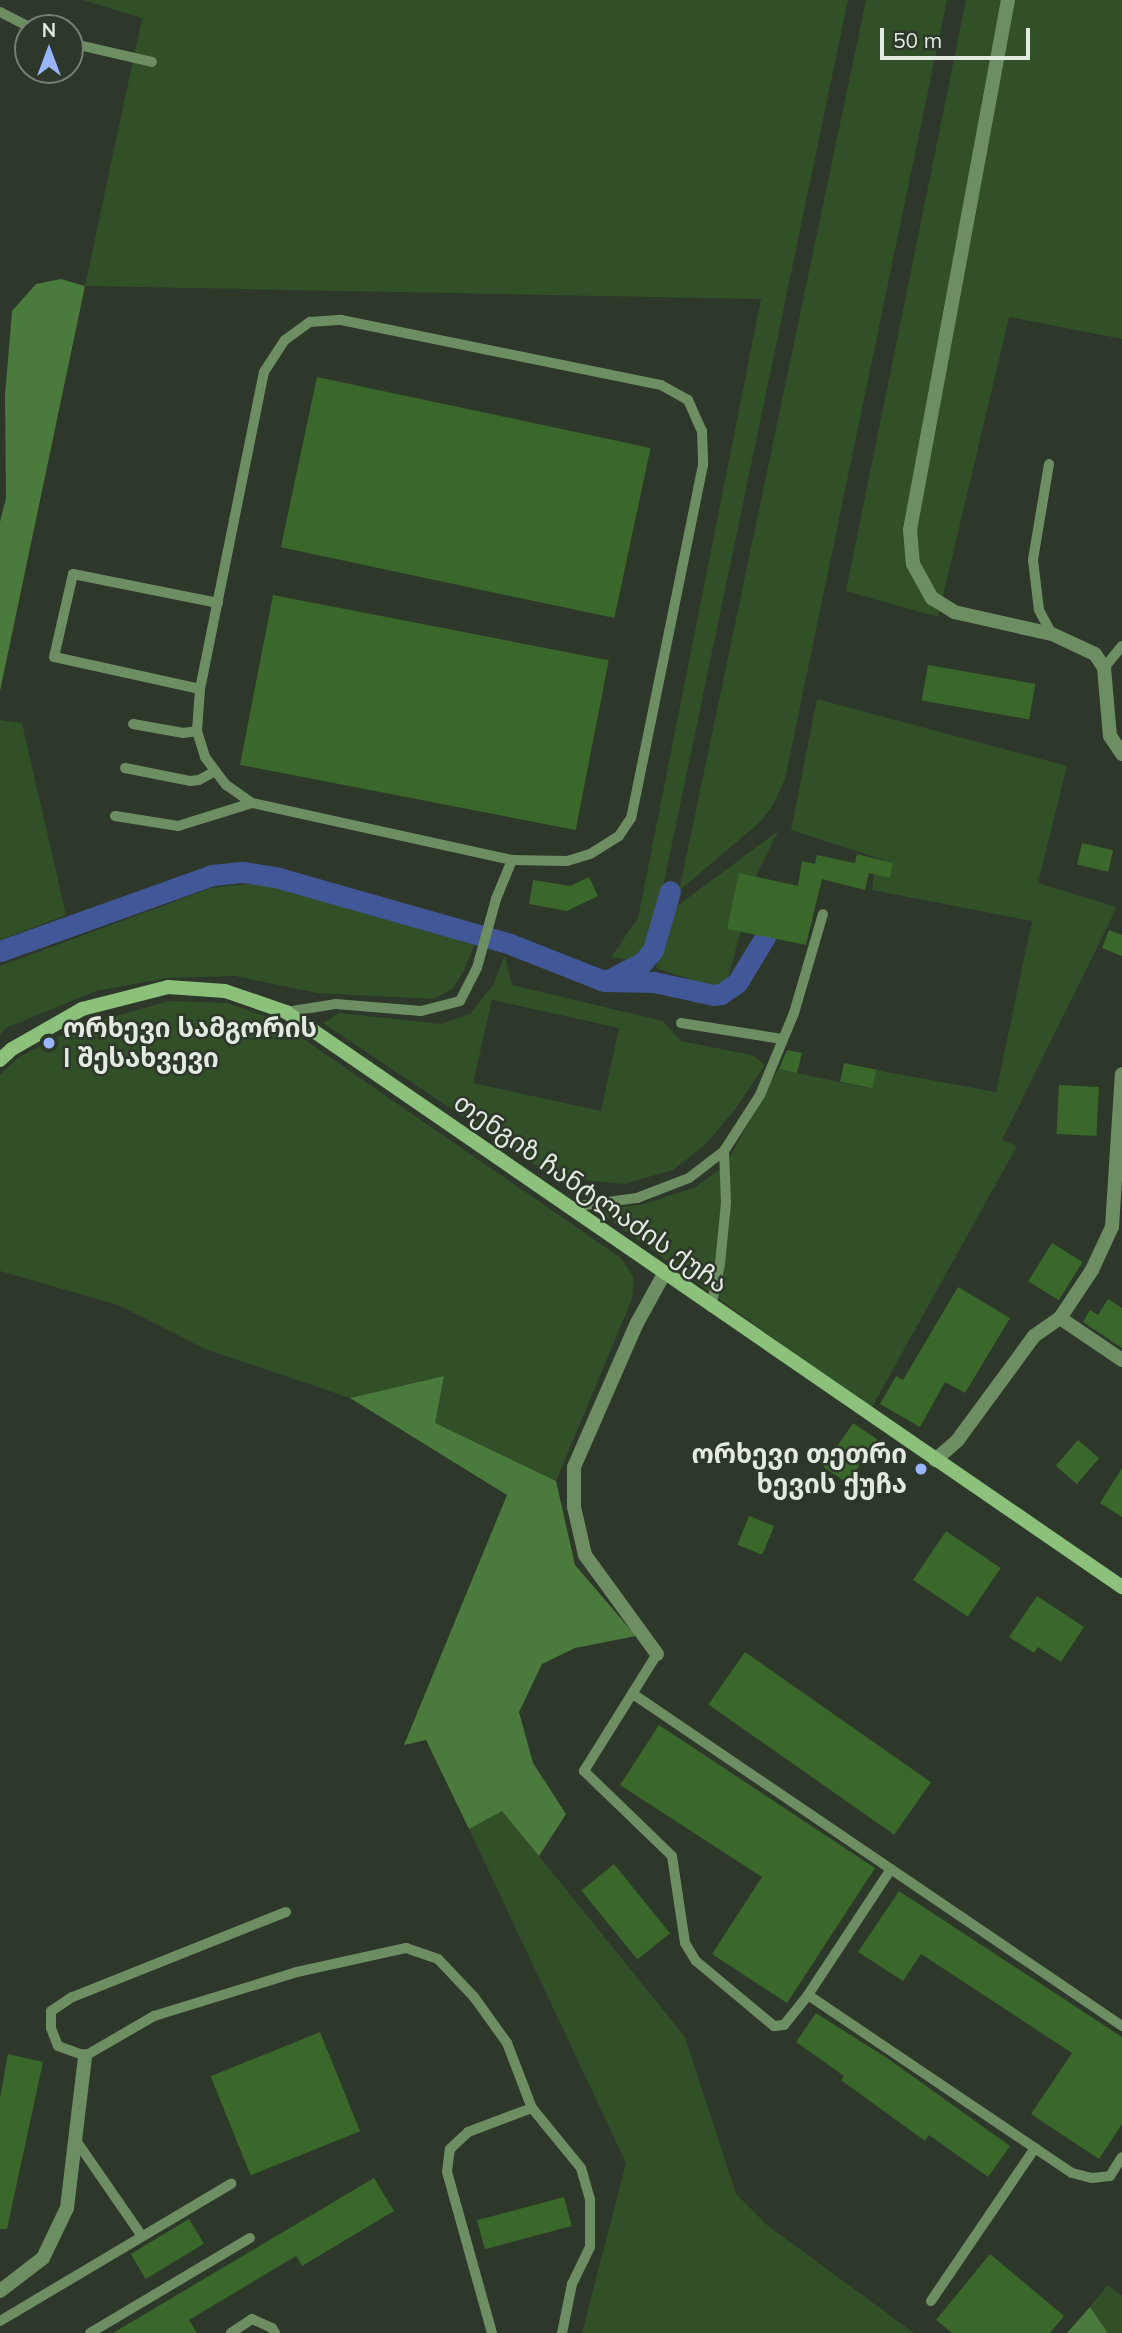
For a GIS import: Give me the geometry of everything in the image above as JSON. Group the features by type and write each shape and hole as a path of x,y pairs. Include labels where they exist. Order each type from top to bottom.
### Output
{"street":[{"path":"1008,0 910,530 913,564 932,598 954,612 1052,634 1095,654 1104,668 1110,736 1122,754"},
{"name":"თენგიზ ჩანტლაძის ქუჩა","path":"0,1060 12,1049 82,1009 168,987 225,991 286,1012 571,1207 711,1307 1122,1587"},
{"path":"935,1460 957,1441 1034,1336 1060,1318 1092,1270 1112,1227 1122,1074"},
{"path":"657,1654 585,1555 574,1507 574,1467 637,1323 664,1274"},
{"path":"1060,1318 1122,1360"},
{"path":"0,2291 43,2258 67,2208 85,2056"}],"lane":[{"path":"84,46 152,62"},
{"path":"341,320 635,380 662,386 688,400 702,431 703,465 631,818 619,836 590,854 567,861 512,860 252,803 226,785 205,757 197,731 200,690 264,372 285,340 310,322 341,320"},
{"path":"1049,464 1033,560 1040,610 1052,634"},
{"path":"200,690 54,657 72,574 218,603"},
{"path":"1104,668 1122,646"},
{"path":"133,724 183,733 197,731"},
{"path":"125,768 190,781 199,780 215,771"},
{"path":"115,816 178,826 252,803"},
{"path":"286,1012 336,1004 421,1011 460,1001 477,968 495,903 512,860"},
{"path":"571,1207 638,1198 689,1178 724,1151 760,1095 794,1013 823,914"},
{"path":"681,1023 782,1039"},
{"path":"711,1307 720,1264 726,1203 724,1151"},
{"path":"657,1654 584,1770 672,1856 685,1943 696,1961 774,2026 784,2025 808,1995 891,1869"},
{"path":"633,1694 1122,2026"},
{"path":"286,1912 72,1997 51,2011 51,2028 58,2046 85,2056 153,2016 297,1972 406,1948 438,1959 474,1997 507,2043 532,2108 581,2168 590,2200 590,2247 572,2284 562,2333"},
{"path":"808,1995 1072,2173 1092,2178 1110,2176 1122,2157"},
{"path":"492,2333 447,2172 450,2149 468,2132 532,2108"},
{"path":"75,2139 142,2236"},
{"path":"931,2301 1035,2148"},
{"path":"0,2321 231,2184"},
{"path":"90,2333 250,2238"},
{"path":"231,2333 253,2319 272,2328 275,2333"}],"green space":[{"path":"83,0 848,0 658,911 648,946 629,960 611,957 638,918 761,299 85,286 142,18"},
{"path":"866,0 947,0 785,779 773,805 760,822 679,891"},
{"path":"966,0 1122,0 1122,339 1009,317 938,617 846,591"},
{"path":"61,279 85,286 0,691 0,522 6,498 5,396 12,311 36,284"},
{"path":"817,699 1067,766 1038,883 1117,907 1002,1140 1017,1146 871,1409 598,1211 644,1204 694,1188 725,1166 778,1069 872,1089 876,1070 996,1092 1032,921 872,890 874,874 890,878 893,863 791,830"},
{"path":"0,720 22,723 66,915 0,940"},
{"path":"778,831 755,878 728,978 722,985 711,986 656,968 658,957 667,944 673,909"},
{"path":"260,883 474,945 464,971 452,989 433,999 317,993 235,976 167,978 96,991 6,1028 0,1035 0,966 211,888"},
{"path":"505,955 512,985 663,1021 681,1041 752,1055 765,1065 736,1108 706,1144 673,1170 624,1184 591,1181 552,1176 323,1023 339,1013 441,1024 470,1014 493,985","holes":["492,1000 619,1028 601,1111 473,1083"]},
{"path":"169,1001 228,1003 276,1020 621,1258 634,1278 632,1299 556,1481 434,1423 444,1376 350,1398 205,1349 118,1305 0,1271 0,1075 19,1057 60,1036 88,1024"},
{"path":"444,1376 435,1423 556,1481 575,1565 636,1636 575,1648 542,1664 519,1712 533,1763 566,1814 539,1856 502,1811 469,1829 426,1740 404,1745 507,1495 350,1398"},
{"path":"502,1810 685,2037 736,2194 767,2225 914,2333 582,2333 626,2163 469,1829"},
{"path":"1108,2285 1122,2296 1122,2333 1108,2333 1090,2307"},
{"path":"1090,2307 1108,2333 1067,2333"}],"building":[{"path":"317,377 651,448 614,618 281,547"},
{"path":"273,595 609,660 576,830 240,765"},
{"path":"928,665 1035,684 1029,719 922,700"},
{"path":"1082,843 1113,850 1108,872 1077,864"},
{"path":"857,854 893,863 890,878 869,873 865,890 822,879 806,945 727,929 739,873 798,886 802,861 815,864 817,855 855,863"},
{"path":"589,877 598,896 567,911 529,904 533,880 570,886"},
{"path":"1109,930 1122,935 1122,956 1102,948"},
{"path":"787,1050 802,1053 797,1073 779,1069"},
{"path":"844,1063 876,1070 872,1088 840,1082"},
{"path":"1059,1085 1099,1087 1096,1136 1056,1134"},
{"path":"1052,1243 1083,1262 1059,1300 1028,1281"},
{"path":"958,1287 1010,1318 965,1393 945,1382 920,1427 880,1404 896,1376 903,1380"},
{"path":"1108,1299 1122,1308 1122,1348 1083,1322 1090,1310 1098,1315"},
{"path":"853,1423 877,1439 847,1483 823,1467"},
{"path":"1078,1440 1099,1458 1077,1484 1056,1466"},
{"path":"1122,1468 1122,1517 1100,1503"},
{"path":"749,1516 774,1526 762,1555 737,1545"},
{"path":"946,1531 1001,1568 968,1617 913,1580"},
{"path":"1037,1596 1084,1627 1061,1662 1038,1647 1034,1653 1009,1637"},
{"path":"745,1652 931,1782 894,1835 708,1704"},
{"path":"659,1725 875,1868 787,2003 712,1954 762,1877 620,1785"},
{"path":"614,1864 670,1933 637,1960 581,1890"},
{"path":"899,1891 1122,2037 1122,2124 1099,2159 1031,2114 1072,2053 921,1954 903,1981 858,1952"},
{"path":"816,2013 890,2060 1010,2146 988,2177 929,2135 925,2141 841,2080 844,2076 796,2042"},
{"path":"320,2032 360,2131 251,2175 211,2076"},
{"path":"8,2054 43,2062 7,2229 0,2229 0,2098"},
{"path":"374,2178 394,2211 302,2266 296,2256 189,2320 197,2333 113,2333"},
{"path":"564,2197 572,2226 485,2249 477,2220"},
{"path":"189,2219 204,2244 146,2279 131,2254"},
{"path":"990,2254 1064,2316 1050,2333 952,2333 936,2320"}],"waterway":[{"path":"0,951 212,875 243,872 279,878 510,944 604,981 654,982 714,995 721,994 737,983 765,937"},
{"path":"608,980 642,963 653,950 670,891"}],"place":[{"name":"ორხევი სამგორის I შესახვევი","path":"49,1043"},
{"name":"ორხევი თეთრი ხევის ქუჩა","path":"921,1469"}]}
